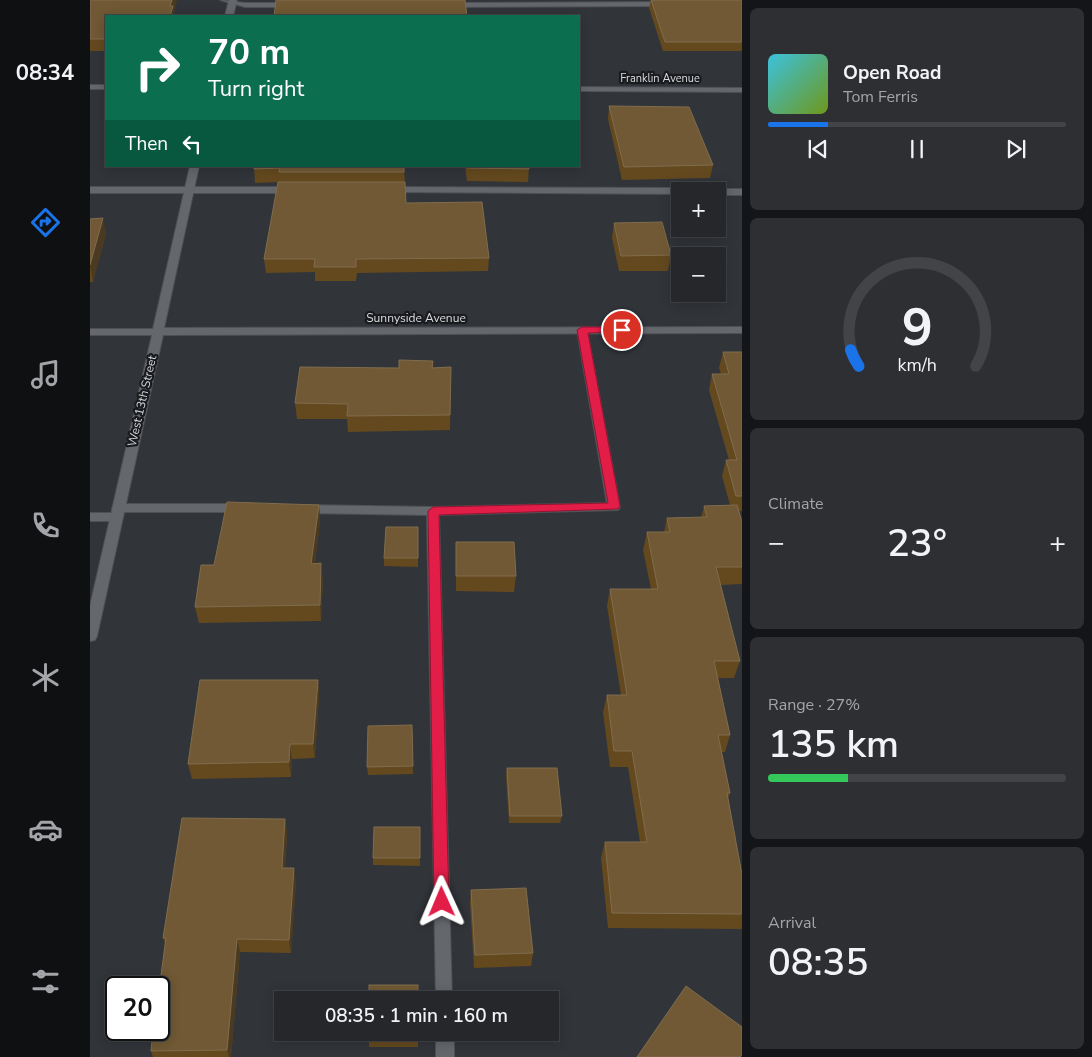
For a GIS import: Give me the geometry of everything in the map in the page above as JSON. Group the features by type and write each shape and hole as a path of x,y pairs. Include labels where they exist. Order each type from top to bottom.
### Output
{"street":[{"path":"224,0 245,5 305,5"},
{"path":"229,15 233,1"},
{"path":"444,5 672,4"},
{"path":"90,87 105,87"},
{"name":"Franklin Avenue","path":"580,89 742,90"},
{"name":"West 13th Street","path":"90,636 195,167"},
{"path":"90,190 307,190"},
{"path":"376,190 671,191"},
{"path":"726,192 742,192"},
{"path":"287,509 433,511 614,506 582,330"},
{"name":"Sunnyside Avenue","path":"90,332 742,330"},
{"path":"90,517 117,512 257,508"},
{"path":"433,511 444,991"},
{"path":"444,1041 445,1057"}],"building":[{"path":"90,0 172,0 170,6 173,6 170,15 105,15 105,39 90,39"},
{"path":"276,0 465,0 467,15 274,15"},
{"path":"651,0 742,0 742,42 665,42"},
{"path":"609,106 689,107 713,165 624,167"},
{"path":"254,167 404,167 404,172 279,172 280,168 254,169"},
{"path":"529,167 529,169 467,168"},
{"path":"278,182 405,182 406,203 482,202 489,258 356,259 356,267 314,267 315,259 264,259"},
{"path":"103,218 90,265 90,219"},
{"path":"662,222 671,255 621,256 614,223"},
{"path":"723,352 742,352 742,496 736,496 726,460 737,460 712,374 729,374"},
{"path":"399,360 433,361 432,368 451,367 450,415 347,416 348,404 295,403 300,367 399,368"},
{"path":"227,502 319,505 311,564 321,563 320,605 195,607 201,565 214,565"},
{"path":"737,505 742,522 742,567 716,567 740,661 714,661 730,735 718,735 730,793 727,793 742,875 742,914 612,913 605,842 647,842 632,751 614,751 607,695 627,695 610,589 658,589 647,532 670,532 667,518 707,517 704,506"},
{"path":"386,527 418,527 418,558 384,558"},
{"path":"456,542 514,542 516,576 456,576"},
{"path":"200,680 318,680 313,744 290,744 289,762 188,764"},
{"path":"412,725 413,766 367,767 368,726"},
{"path":"507,768 557,768 562,816 510,816"},
{"path":"182,818 285,819 282,868 294,868 289,940 237,939 227,1050 151,1051 152,1041 170,1041 170,976 161,976 166,938 163,938"},
{"path":"374,827 420,827 420,858 373,858"},
{"path":"526,888 533,953 475,955 471,890"},
{"path":"369,985 418,985 418,991 369,991"},
{"path":"686,986 742,1027 742,1055 740,1057 637,1057"}],"route":[{"path":"442,902 433,511 614,506 582,330 622,330"}]}
